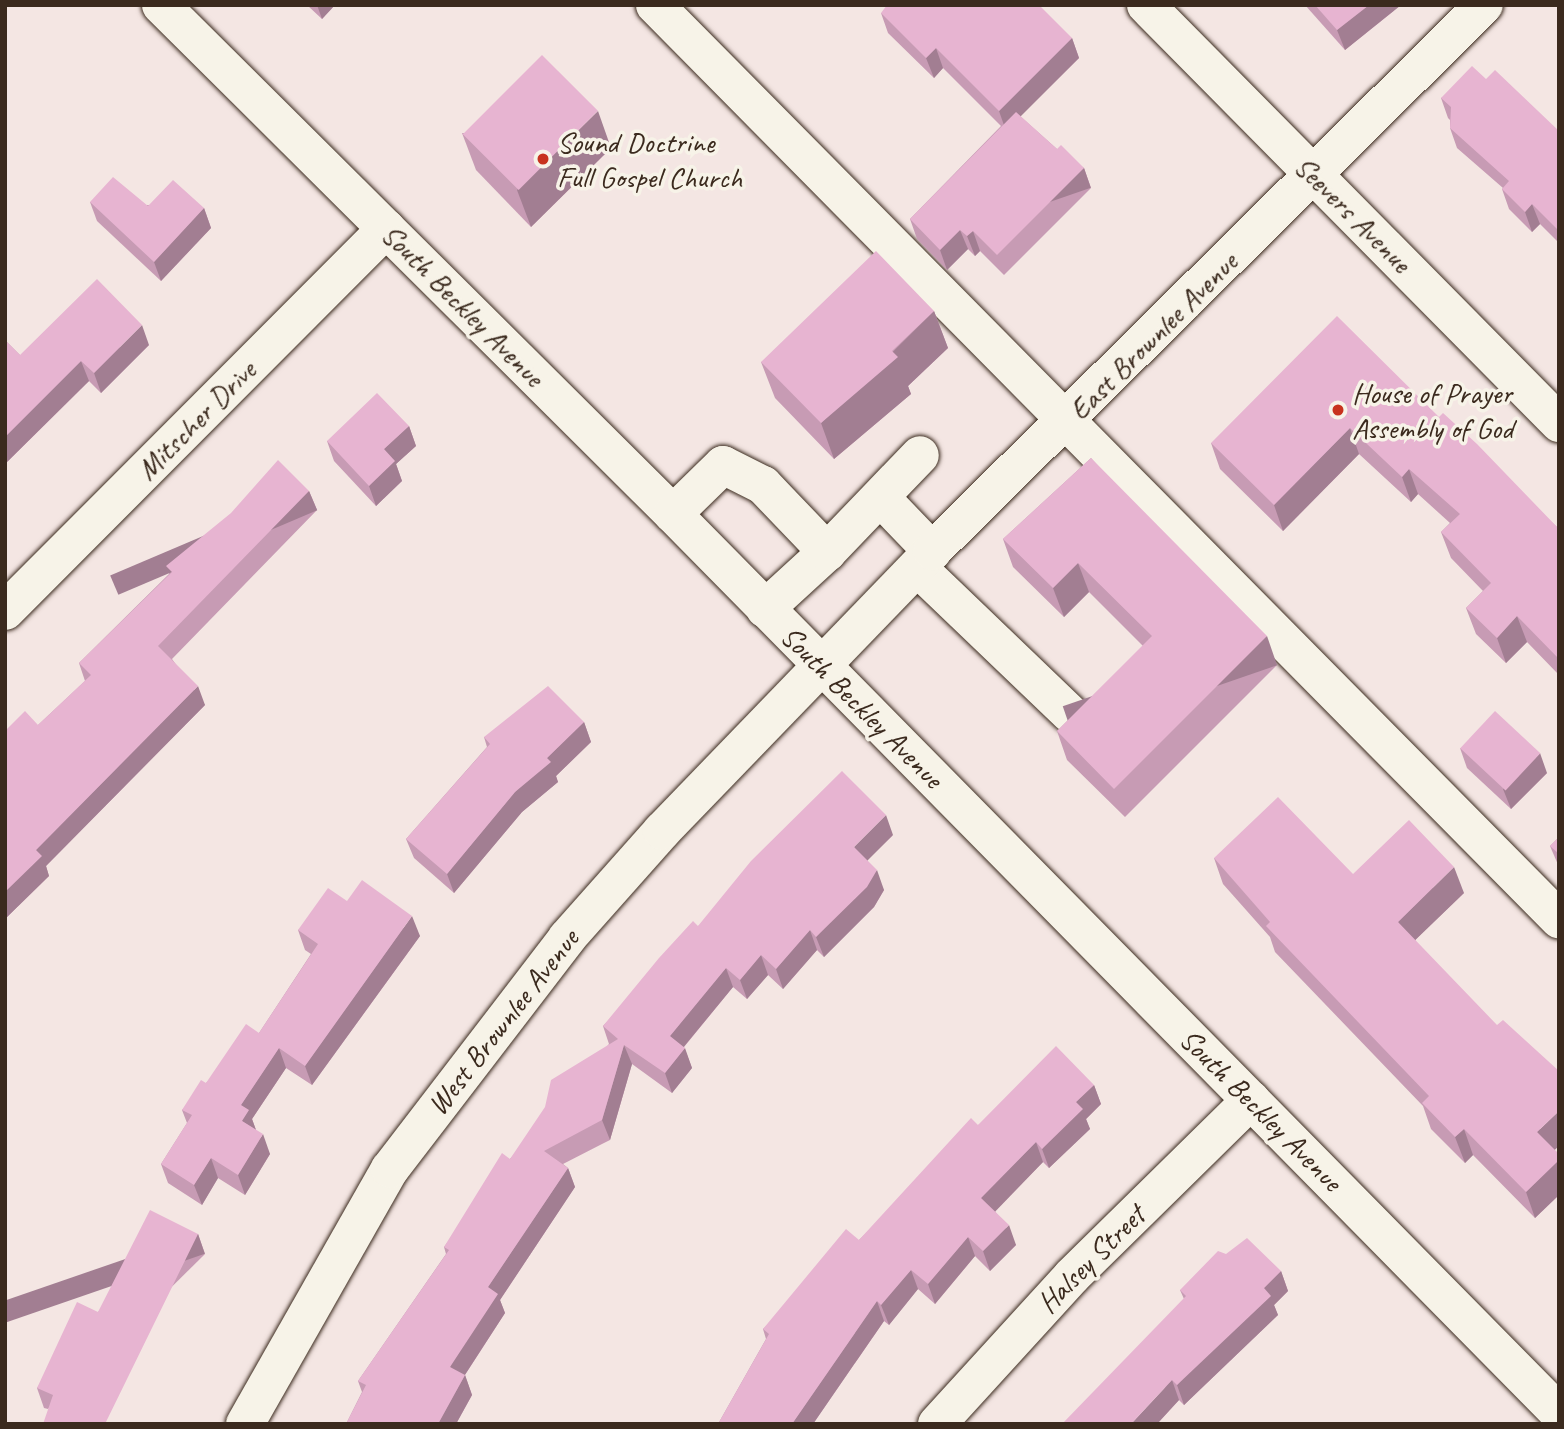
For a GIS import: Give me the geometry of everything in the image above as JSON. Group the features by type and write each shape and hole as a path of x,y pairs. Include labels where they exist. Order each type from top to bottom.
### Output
{"street":[{"name":"South Beckley Avenue","path":"161,5 673,514 1559,1413"},
{"path":"655,5 1559,919"},
{"name":"Seevers Avenue","path":"1146,5 1559,423"},
{"name":"East Brownlee Avenue","path":"823,667 926,560 1484,5"},
{"name":"Mitscher Drive","path":"5,611 386,229"},
{"path":"765,608 827,552 920,456"},
{"path":"673,514 723,465 762,485 827,552"},
{"path":"881,498 926,560 1070,714"},
{"name":"West Brownlee Avenue","path":"245,1424 390,1169 468,1062 662,831 823,667"},
{"name":"Halsey Street","path":"937,1424 1072,1276 1251,1100"}],"building":[{"path":"887,5 1039,5 1072,38 999,111 936,48 926,58 881,13"},
{"path":"1315,5 1369,5 1337,30"},
{"path":"542,55 598,111 519,190 463,134"},
{"path":"1472,66 1486,79 1495,70 1559,131 1559,231 1532,204 1525,212 1502,189 1509,181 1450,128 1451,107 1441,98"},
{"path":"1016,112 1057,149 1061,145 1084,168 997,255 973,231 967,236 960,230 940,250 910,219"},
{"path":"113,177 148,206 173,180 204,208 154,262 90,202"},
{"path":"876,251 934,311 892,351 898,357 821,423 761,362"},
{"path":"97,279 142,325 94,373 81,361 5,437 5,340 20,355"},
{"path":"1337,316 1439,417 1443,413 1477,444 1559,529 1559,659 1517,616 1497,638 1466,608 1491,583 1441,532 1460,514 1409,469 1402,477 1350,428 1274,505 1211,443"},
{"path":"377,393 409,426 384,449 395,461 369,486 327,441"},
{"path":"1091,458 1267,636 1114,789 1057,731 1152,636 1078,563 1053,588 1003,539"},
{"path":"278,460 309,491 158,646 198,686 36,850 42,856 5,892 5,731 25,711 38,725 91,675 79,663 172,572 166,566 231,513"},
{"path":"548,686 584,722 547,758 551,762 515,792 447,874 406,839 490,744 484,737"},
{"path":"1495,711 1540,753 1506,791 1460,748"},
{"path":"842,771 886,815 854,847 877,870 867,887 816,937 810,930 776,969 761,955 740,980 726,968 670,1036 685,1048 665,1073 624,1045 602,1120 544,1151 568,1168 488,1287 498,1294 450,1367 465,1375 438,1424 346,1424 366,1385 358,1381 449,1250 444,1247 502,1153 510,1159 545,1107 551,1080 618,1039 603,1026 659,958 693,921 698,926 751,861"},
{"path":"1278,797 1353,874 1409,820 1454,867 1398,922 1497,1025 1503,1020 1559,1071 1559,1111 1537,1132 1559,1154 1559,1160 1526,1192 1464,1129 1455,1137 1422,1103 1429,1096 1266,926 1270,922 1214,858"},
{"path":"1559,837 1559,854 1550,846"},
{"path":"362,880 412,916 305,1066 279,1048 241,1105 249,1110 242,1121 263,1134 238,1175 211,1158 194,1185 161,1164 192,1115 182,1110 201,1080 206,1083 246,1024 259,1033 318,944 298,930 328,888 347,901"},
{"path":"1056,1046 1094,1085 1076,1102 1083,1109 1042,1149 1036,1142 981,1198 1009,1225 983,1251 968,1237 928,1284 911,1270 881,1305 877,1301 792,1424 718,1424 769,1334 763,1329 846,1229 859,1240 971,1118 978,1125"},
{"path":"150,1210 198,1234 105,1424 43,1424 53,1395 37,1388 77,1302 98,1312"},
{"path":"1247,1238 1281,1271 1264,1288 1271,1296 1177,1385 1172,1380 1131,1424 1062,1424 1186,1296 1180,1290 1218,1251 1226,1254"}],"place":[{"name":"Sound Doctrine Full Gospel Church","path":"543,159"},
{"name":"House of Prayer Assembly of God","path":"1338,410"}]}
